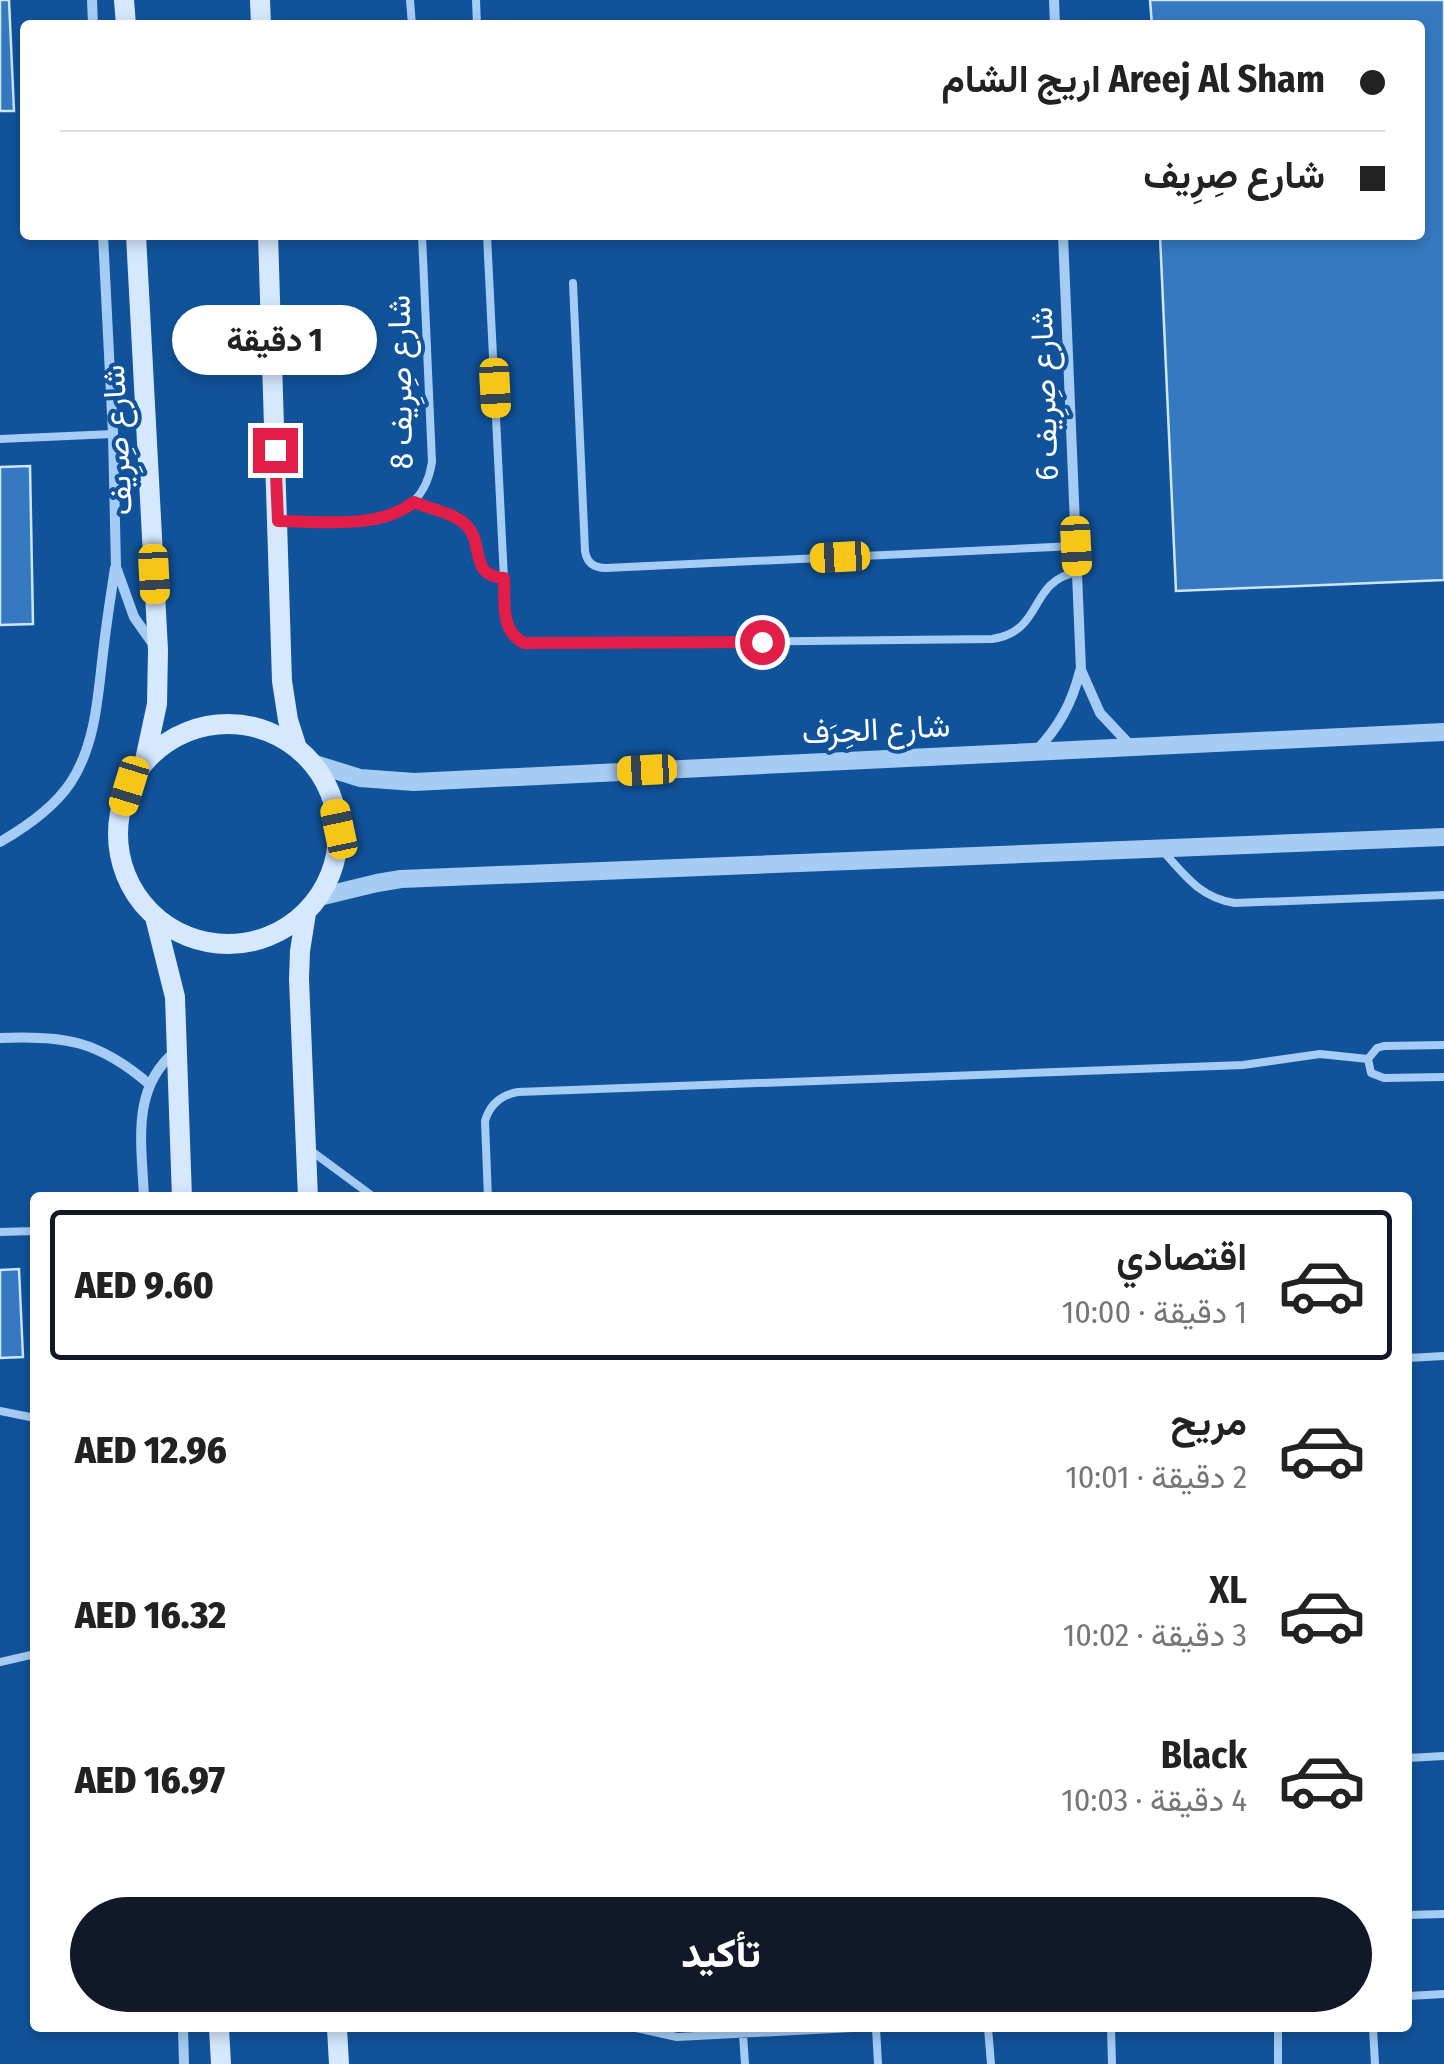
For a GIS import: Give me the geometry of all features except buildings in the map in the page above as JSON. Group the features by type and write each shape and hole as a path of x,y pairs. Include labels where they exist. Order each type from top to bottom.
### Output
{"main road":[{"name":"شارع صِرِيف","path":"136,240 158,650 157,704 145,760"},
{"path":"268,240 282,682 296,745"},
{"path":"308,1192 300,951 312,905 335,865 339,829 331,794 296,745 264,730 234,724 203,727 174,738 145,760 129,786 118,820 120,856 132,889 155,917 183,935 215,944 248,942 279,932 312,905"},
{"path":"155,917 175,997 182,1192"},
{"path":"219,2032 221,2064"},
{"path":"337,2032 339,2064"}],"street":[{"path":"0,842 51,806 72,782 86,751 96,706 116,567 103,240"},
{"name":"شارع صِرِيف 6","path":"1036,752 1060,723 1080,670 1063,240"},
{"path":"116,567 134,616 158,650"},
{"name":"شارع صِرِيف 6","path":"1080,670 1100,713 1132,747"},
{"name":"شارع الحِرَف","path":"312,763 360,778 414,782 1444,732"},
{"path":"312,905 401,879 1444,836"},
{"path":"0,1038 80,1043 114,1058 149,1084"},
{"path":"144,1192 142,1112 149,1084 164,1060 176,1050"},
{"path":"182,2032 184,2064"}],"lane":[{"name":"شارع صِرِيف 8","path":"278,521 374,520 402,512 414,502 430,477 422,240"},
{"path":"488,240 504,578 508,628 518,640 532,644 992,639 1022,628 1049,585 1077,572"},
{"path":"573,284 585,551 594,566 1076,546"},
{"path":"0,439 112,434"},
{"path":"414,502 464,523 472,534 482,567 491,576 504,578"},
{"path":"1160,848 1201,891 1223,901 1444,896"},
{"path":"1444,1045 1384,1046 1371,1052 1368,1059 1371,1072 1384,1078 1444,1077"},
{"path":"488,1192 484,1121 500,1098 518,1092 1243,1065 1320,1054 1368,1059"},
{"path":"306,1147 367,1192"},
{"path":"0,1232 30,1230"},
{"path":"1412,1358 1444,1356"},
{"path":"0,1410 30,1417"},
{"path":"0,1662 30,1655"},
{"path":"1412,1758 1444,1756"},
{"path":"1412,1914 1444,1914"},
{"path":"1412,1996 1444,1994"},
{"path":"654,2032 677,2037 780,2032"},
{"path":"876,2032 878,2064"},
{"path":"988,2032 991,2064"},
{"path":"1111,2032 1112,2064"},
{"path":"1278,2032 1278,2064"},
{"path":"1374,2032 1375,2064"},
{"path":"743,2034 745,2064"}],"route":[{"path":"275,450 278,521 374,520 402,512 414,502 464,523 472,534 482,567 491,576 504,578 508,628 524,643 762,642"}]}
